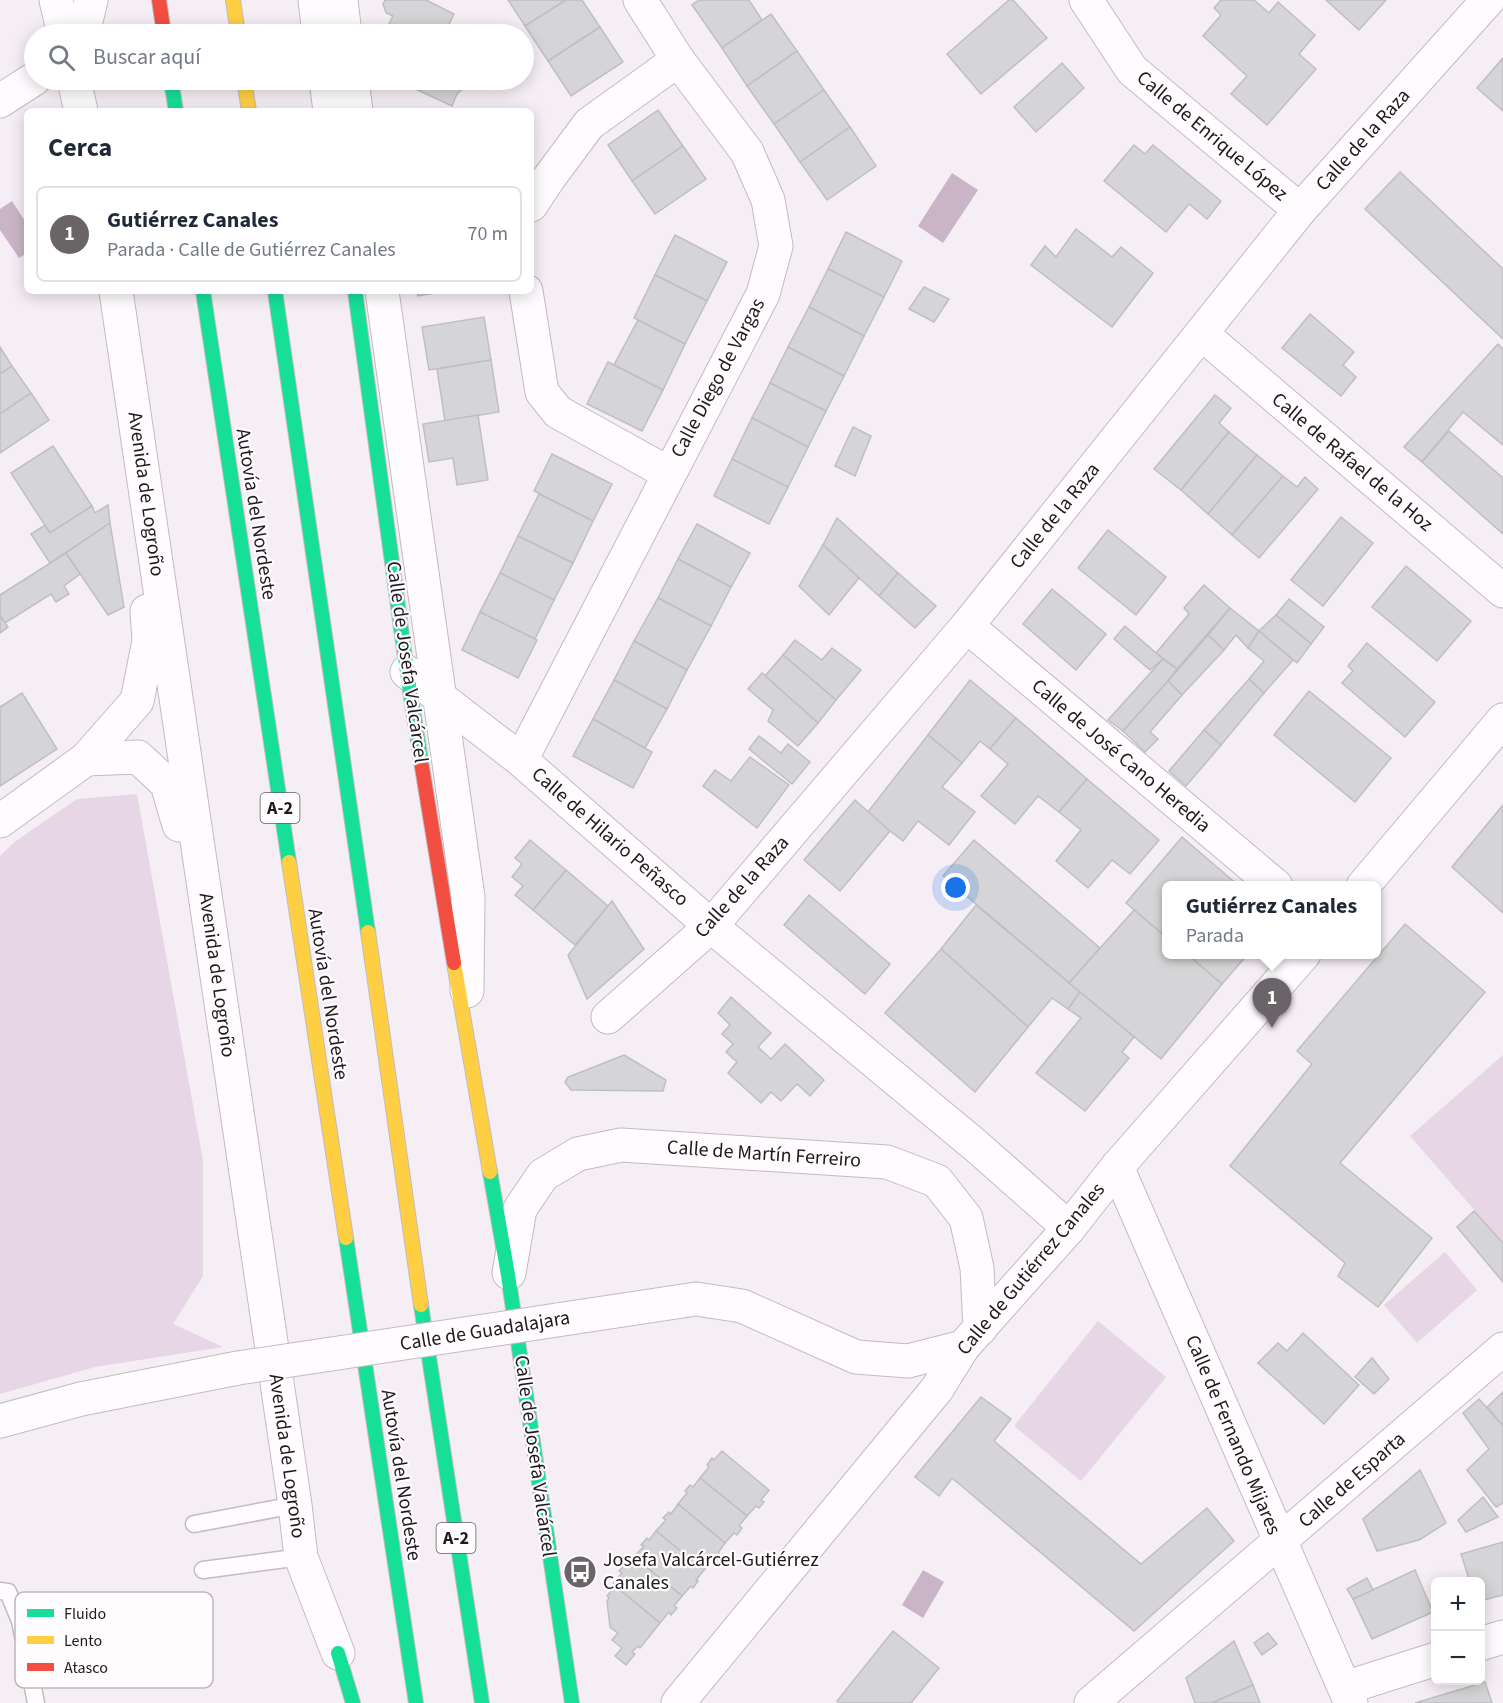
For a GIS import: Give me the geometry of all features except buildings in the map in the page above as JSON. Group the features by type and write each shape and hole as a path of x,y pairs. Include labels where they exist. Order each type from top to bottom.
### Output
{"main road":[{"path":"159,0 163,24"},
{"path":"233,0 237,24"},
{"path":"173,90 176,108"},
{"path":"246,90 249,108"},
{"name":"Autovía del Nordeste","path":"203,294 416,1703"},
{"name":"A-2","path":"275,294 431,1372 482,1703"},
{"name":"Calle de Josefa Valcárcel","path":"355,294 407,672 443,902 508,1275 572,1703"},
{"path":"338,1653 353,1703"}],"street":[{"path":"56,0 62,24"},
{"path":"85,24 91,0"},
{"path":"315,0 319,24"},
{"path":"341,0 344,24"},
{"name":"Calle Diego de Vargas","path":"521,760 668,472 763,294 776,246 768,200 747,152 678,60 640,0"},
{"name":"Calle de Enrique López","path":"1086,0 1132,70 1300,210"},
{"name":"Calle de la Raza","path":"608,1017 711,926 967,626 1300,210 1488,0"},
{"path":"534,200 589,124 678,60"},
{"path":"0,101 24,85"},
{"path":"76,90 80,108"},
{"path":"327,90 330,108"},
{"path":"353,90 356,108"},
{"name":"Avenida de Logroño","path":"116,294 301,1557 338,1653"},
{"name":"Calle de Josefa Valcárcel","path":"382,294 468,897 466,1031"},
{"path":"526,294 542,392 558,412 668,472"},
{"name":"Calle de Rafael de la Hoz","path":"1202,334 1503,591"},
{"path":"0,821 86,759 137,701 149,641 131,390"},
{"name":"Calle de José Cano Heredia","path":"967,626 1271,881"},
{"name":"Calle de Hilario Peñasco","path":"407,672 521,760 711,926 975,1145 1069,1228"},
{"path":"1366,881 1503,720"},
{"path":"86,759 138,757 167,784 212,941"},
{"name":"Calle de Gutiérrez Canales","path":"678,1703 937,1389 971,1338 1069,1228 1117,1167 1300,959"},
{"name":"Calle de Martín Ferreiro","path":"508,1275 520,1209 543,1174 578,1154 621,1145 887,1162 937,1181 966,1218 977,1268 971,1338"},
{"name":"Calle de Fernando Mijares","path":"1117,1167 1348,1695"},
{"name":"Calle de Guadalajara","path":"0,1420 81,1399 238,1368 696,1299 742,1306 856,1357 908,1361 971,1338"},
{"name":"Calle de Esparta","path":"1091,1703 1280,1543 1503,1349"},
{"path":"1485,1642 1503,1637"},
{"path":"1348,1695 1431,1661"}],"lane":[{"path":"194,1524 295,1505"},
{"path":"203,1570 301,1557"},
{"path":"0,1591 8,1592 15,1609"},
{"path":"33,1688 36,1703"}],"shaded area":[{"path":"952,173 978,190 943,243 918,226"},
{"path":"12,201 24,219 24,255 19,258 0,230 0,209"},
{"path":"137,794 203,1161 203,1276 173,1324 223,1347 95,1367 0,1394 0,856 16,841 77,799"},
{"path":"1503,1055 1503,1243 1410,1136"},
{"path":"1445,1252 1477,1290 1417,1343 1384,1305"},
{"path":"1098,1321 1166,1377 1081,1481 1014,1426"},
{"path":"923,1570 944,1582 923,1618 902,1605"}],"traffic: fast":[{"path":"173,90 176,108"},
{"path":"203,294 289,862"},
{"path":"275,294 368,932"},
{"path":"355,294 422,767"},
{"path":"490,1172 508,1275 572,1703"},
{"path":"346,1238 416,1703"},
{"path":"421,1305 482,1703"},
{"path":"338,1653 353,1703"}],"traffic: slow":[{"path":"233,0 237,24"},
{"path":"246,90 249,108"},
{"path":"289,862 346,1238"},
{"path":"368,932 421,1305"},
{"path":"454,963 490,1172"}],"traffic: jam":[{"path":"159,0 163,24"},
{"path":"422,767 454,963"}],"place":[{"name":"Gutiérrez Canales","path":"1272,1028"},
{"name":"Josefa Valcárcel-Gutiérrez Canales","path":"580,1572"}]}
